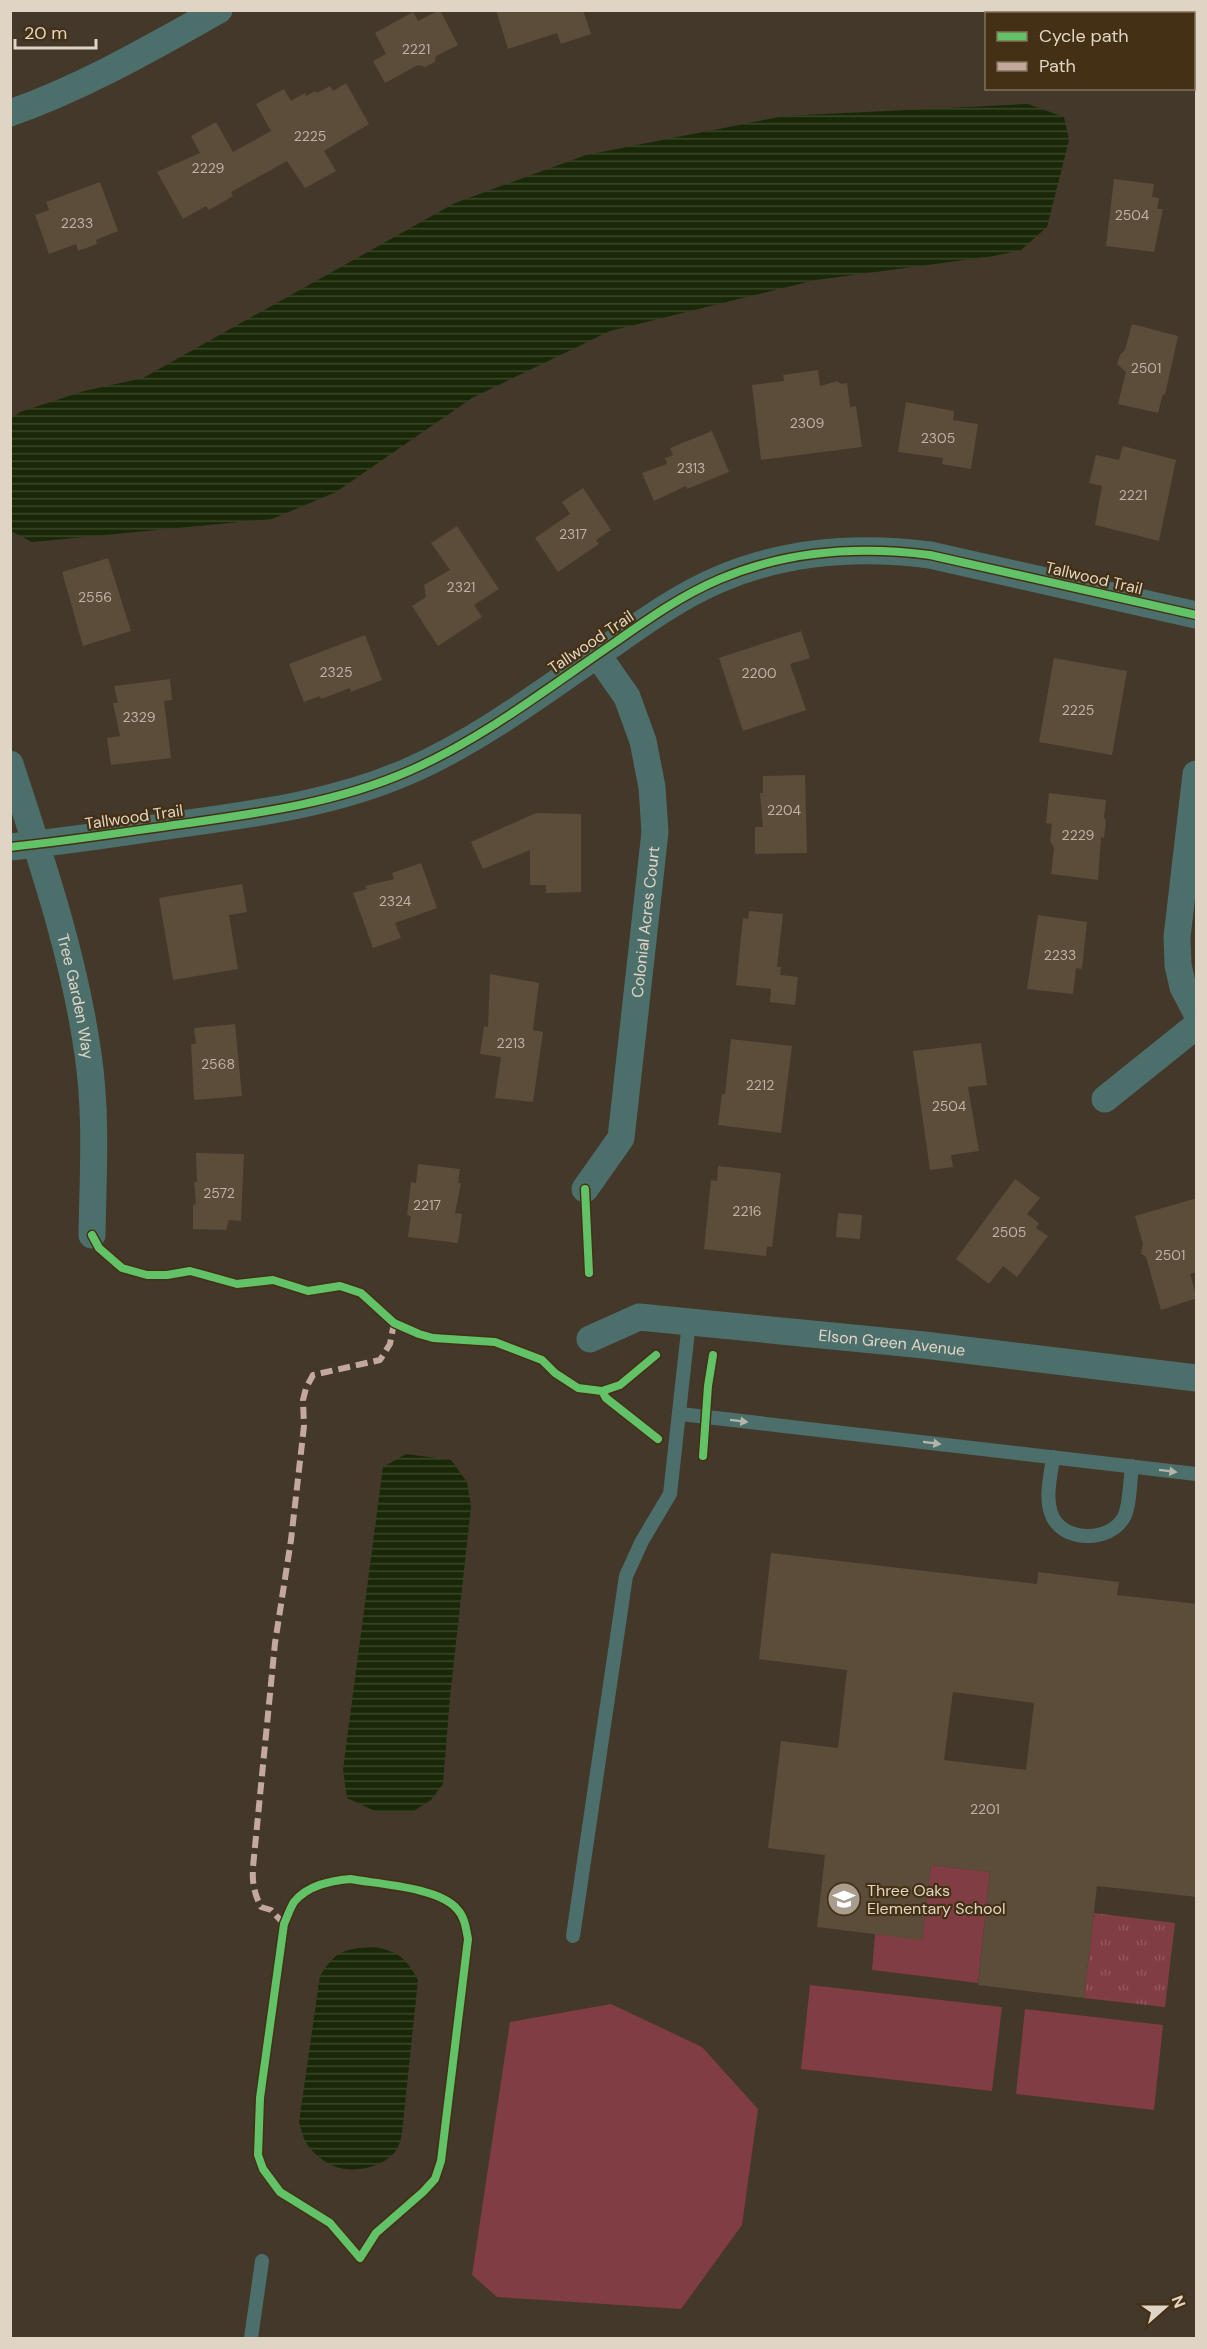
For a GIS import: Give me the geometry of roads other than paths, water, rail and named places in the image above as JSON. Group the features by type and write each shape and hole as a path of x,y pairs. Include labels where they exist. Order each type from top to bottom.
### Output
{"street":[{"path":"10,113 50,99 108,71 219,10"},
{"name":"Tallwood Trail","path":"23,846 291,808 350,793 408,772 463,744 669,605 721,579 767,563 814,554 853,550 896,550 930,555 1197,615"},
{"name":"Colonial Acres Court","path":"585,1189 621,1138 655,832 652,787 643,741 627,698 597,654"},
{"name":"Tree Garden Way","path":"10,764 23,846 75,980 88,1055 94,1116 92,1235"},
{"path":"1197,774 1177,937 1178,965 1184,987 1197,1012"},
{"path":"1105,1099 1197,1026"},
{"name":"Elson Green Avenue","path":"590,1339 639,1317 924,1344 1197,1377"}],"lane":[{"path":"573,1936 626,1576 642,1541 670,1494 681,1414 689,1322"},
{"path":"681,1414 1197,1474"},
{"path":"1053,1457 1048,1498 1051,1515 1070,1534 1082,1536 1110,1532 1119,1524 1125,1515 1132,1466"},
{"path":"251,2338 262,2261"}],"place":[{"name":"Three Oaks Elementary School","path":"844,1899"}]}
